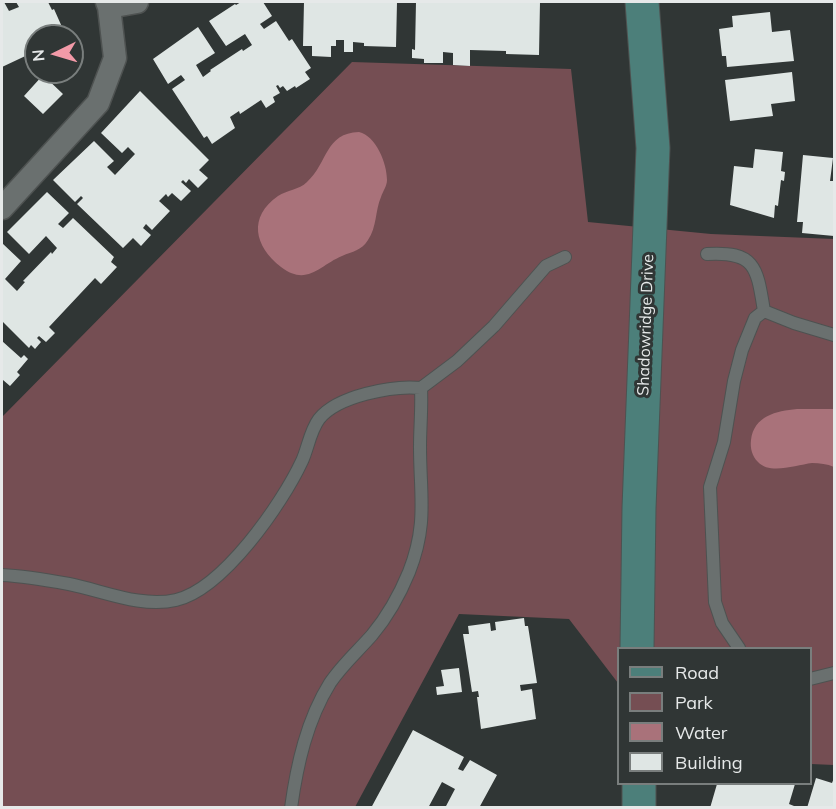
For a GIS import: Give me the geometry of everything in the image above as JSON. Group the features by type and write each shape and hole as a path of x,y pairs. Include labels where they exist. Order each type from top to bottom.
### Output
{"main road":[{"name":"Shadowridge Drive","path":"637,647 639,508 653,148 642,2"},
{"path":"639,785 639,807"}],"street":[{"path":"2,208 98,104 115,58 108,4 137,2"}],"lane":[{"path":"707,254 726,253 741,256 750,264 758,278 764,311"},
{"path":"2,575 69,584 149,602 166,602 190,596 219,575 237,557 261,526 286,490 301,462 319,419 347,401 362,396 407,387 420,388 465,354 494,326 546,266 565,257"},
{"path":"764,311 834,335"},
{"path":"738,647 723,623 715,602 710,487 724,442 734,381 742,350 755,318 764,311"},
{"path":"291,807 300,756 321,700 332,681 382,620 408,574 417,551 423,509 420,388"},
{"path":"812,678 834,673"}],"green space":[{"path":"352,62 571,69 588,222 711,234 834,239 834,765 812,764 812,647 617,647 617,682 569,619 459,614 355,807 2,808 2,417"}],"water":[{"path":"359,132 375,144 383,158 387,180 371,235 360,249 313,272 306,275 290,273 272,259 260,241 258,232 262,213 278,196 307,182 333,143 348,134"},
{"path":"797,409 834,409 834,467 812,463 776,469 763,466 754,457 751,443 756,425 774,413"}],"building":[{"path":"2,2 9,11 19,7 16,2 48,2 61,24 24,24 24,57 2,67"},
{"path":"241,2 263,2 272,16 260,24 264,29 276,21 289,41 292,39 311,68 305,72 310,79 287,91 283,86 280,88 276,86 280,93 273,97 275,102 266,108 261,100 240,114 239,111 230,117 235,128 212,144 207,136 204,138 172,89 185,80 181,75 168,84 153,59 198,27 215,53 196,65 203,77 242,49 243,51 252,45 245,34 226,46 209,21"},
{"path":"304,2 397,2 396,47 364,46 364,43 353,42 353,52 344,52 344,40 336,40 336,46 331,46 331,57 312,56 312,46 303,46"},
{"path":"416,2 540,2 539,55 470,50 470,66 453,65 453,53 443,52 443,63 424,63 424,59 412,58 412,49 415,50"},
{"path":"770,12 772,32 790,30 794,61 727,67 726,56 722,56 719,29 733,27 732,16"},
{"path":"792,72 795,101 771,104 773,116 730,121 725,80"},
{"path":"35,84 52,84 63,94 43,114 24,96"},
{"path":"140,91 209,160 199,170 208,178 198,188 189,179 186,183 183,180 181,182 191,191 181,201 172,193 168,197 166,194 159,201 170,211 152,230 146,224 143,228 151,235 141,246 133,238 123,248 77,204 83,198 81,196 75,202 53,180 94,141 114,161 107,167 115,175 135,154 128,147 122,153 101,133"},
{"path":"755,149 783,152 781,171 785,172 784,181 781,180 774,218 730,205 734,166 753,168"},
{"path":"803,155 833,158 830,181 834,181 834,236 802,233 803,222 797,222"},
{"path":"47,192 69,213 58,224 63,228 73,218 114,257 111,262 117,267 101,284 95,278 49,327 55,333 46,342 39,336 37,338 41,342 35,349 31,345 29,348 2,321 2,243 21,261 5,279 17,291 25,282 23,281 57,248 46,236 29,254 7,232"},
{"path":"2,341 21,358 24,355 28,359 17,372 20,375 10,386 3,380 2,382"},
{"path":"524,618 525,626 528,626 537,683 520,685 521,691 532,689 536,719 481,729 478,691 472,692 463,634 469,634 468,626 490,623 491,631 496,630 495,622"},
{"path":"459,668 462,692 437,695 436,687 444,686 441,670"},
{"path":"413,730 464,757 458,769 463,771 470,760 497,775 479,808 445,808 455,789 442,782 428,808 371,808"},
{"path":"816,778 832,783 834,778 834,808 807,808"},
{"path":"717,785 795,785 789,804 799,808 710,808"}]}
